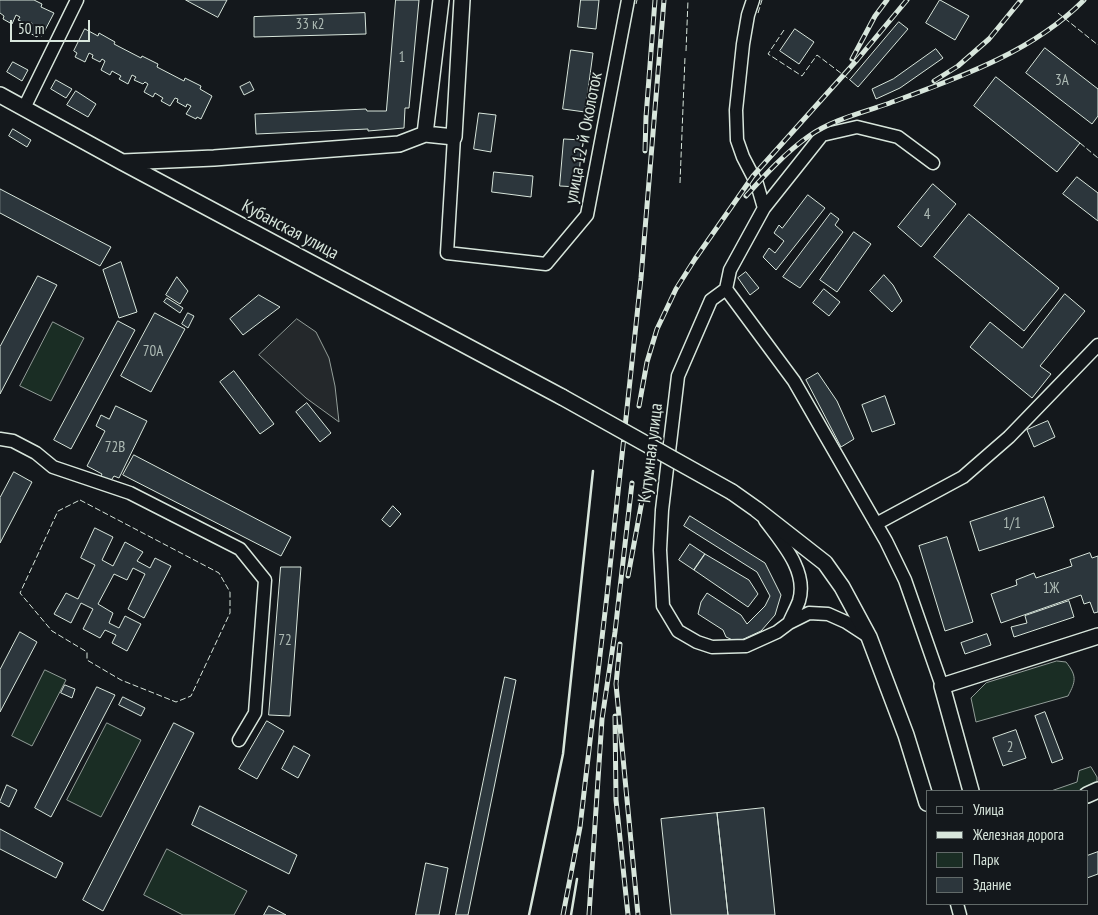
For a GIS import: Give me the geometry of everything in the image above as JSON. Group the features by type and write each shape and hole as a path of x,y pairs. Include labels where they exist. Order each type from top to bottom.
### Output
{"main road":[{"path":"425,134 441,0"},
{"path":"122,162 214,158 399,144 425,134 454,137 462,0"},
{"name":"Кубанская улица","path":"0,95 562,397 732,492 756,508 824,563 842,586 869,637 906,735 926,800"},
{"path":"971,790 942,686 1094,639"}],"street":[{"path":"24,108 77,0"},
{"name":"улица 12-й Околоток","path":"454,137 447,253 546,264 587,214 628,0"},
{"path":"752,0 743,44 736,110 737,140 743,157 757,184 764,208"},
{"path":"933,163 898,136 857,127 822,136 764,208 730,270 726,288 794,381 886,541 905,580 942,686"},
{"name":"Кутумная улица","path":"726,288 712,300 678,376 662,510 660,550 663,606 678,631 697,642 712,647 730,648 746,646 778,632 789,623"},
{"path":"876,524 963,477 1009,437 1098,345"},
{"path":"0,438 13,441 36,454 52,467 130,493 240,549 265,580 255,714 239,740"},
{"path":"756,508 792,557 800,577 799,602 789,623"},
{"path":"789,623 809,613 828,614 846,622 869,637"}],"green space":[{"path":"53,322 84,338 51,401 20,386"},
{"path":"1057,661 1066,662 1074,675 1073,686 1068,696 976,722 971,698 986,683"},
{"path":"45,670 66,680 32,746 12,736"},
{"path":"107,723 141,740 101,817 67,800"},
{"path":"1091,767 1097,777 1097,787 1088,791 1054,790 1077,782 1079,771"},
{"path":"167,849 247,891 234,915 183,915 144,895"}],"shaded area":[{"path":"297,319 316,332 329,358 335,386 339,422 306,398 259,355"}],"building":[{"path":"0,0 34,0 42,4 41,7 54,13 42,36 38,34 37,37 28,32 32,23 28,22 27,24 18,20 20,17 16,15 12,24 3,19 4,16 0,13"},
{"path":"186,0 227,0 218,17"},
{"path":"396,0 419,0 409,108 405,108 404,128 368,131 368,129 256,134 255,114 366,109 367,111 386,111"},
{"path":"581,0 599,0 596,29 578,27"},
{"path":"940,0 969,16 955,40 926,23"},
{"path":"365,13 366,34 254,37 254,17"},
{"path":"899,22 908,29 858,87 850,80"},
{"path":"85,29 98,36 99,33 115,42 114,44 141,58 142,56 158,64 157,67 184,81 185,78 201,86 200,89 212,96 201,119 197,117 196,119 186,114 191,106 187,104 186,107 177,102 178,99 175,98 170,106 161,101 163,98 155,93 153,97 144,92 148,84 134,80 136,77 132,75 128,84 119,79 121,76 112,71 110,75 101,70 105,61 102,59 100,62 92,58 93,55 89,53 85,62 75,57 77,53 74,51"},
{"path":"795,29 814,42 799,64 780,51"},
{"path":"1045,48 1098,89 1098,116 1092,124 1026,73"},
{"path":"936,49 943,58 900,88 876,99 872,89 893,79"},
{"path":"571,50 593,53 585,112 563,109"},
{"path":"13,62 28,70 22,81 7,72"},
{"path":"996,77 1080,143 1057,172 974,106"},
{"path":"56,80 72,89 66,98 51,89"},
{"path":"250,82 254,90 244,95 240,87"},
{"path":"76,91 96,104 88,117 67,105"},
{"path":"479,113 496,115 491,152 474,149"},
{"path":"13,129 31,140 27,147 9,136"},
{"path":"564,139 582,140 578,187 560,186"},
{"path":"494,172 533,176 531,197 492,192"},
{"path":"1077,177 1098,193 1098,221 1063,194"},
{"path":"933,184 956,204 921,247 898,227"},
{"path":"0,189 111,247 100,266 0,213"},
{"path":"808,195 825,208 776,270 763,257 769,248 775,253 784,241 774,233 779,225 782,228"},
{"path":"831,213 839,219 835,225 843,232 800,288 783,277"},
{"path":"969,214 1059,288 1024,331 934,257"},
{"path":"854,232 871,244 837,292 820,280"},
{"path":"121,262 137,312 119,318 103,270"},
{"path":"746,272 759,288 750,295 738,278"},
{"path":"884,275 893,285 902,301 892,312 870,291"},
{"path":"38,276 57,285 0,394 0,347"},
{"path":"177,277 188,291 180,304 166,295"},
{"path":"824,289 840,302 829,316 813,303"},
{"path":"1065,294 1085,311 1040,366 1051,374 1032,398 970,347 990,322 1022,348"},
{"path":"259,295 280,307 243,335 230,319"},
{"path":"167,298 183,308 180,313 164,302"},
{"path":"155,313 185,329 151,392 121,376"},
{"path":"188,313 194,316 188,328 182,324"},
{"path":"118,321 135,330 71,449 54,440"},
{"path":"234,371 274,424 260,434 220,382"},
{"path":"818,373 837,401 854,439 841,447 806,380"},
{"path":"885,396 895,424 872,432 862,405"},
{"path":"307,403 331,433 320,442 296,412"},
{"path":"116,406 147,421 119,478 114,476 110,482 100,478 102,474 87,466 105,431 96,426 101,415 109,419"},
{"path":"1048,421 1055,437 1034,447 1027,430"},
{"path":"134,455 291,537 281,556 123,475"},
{"path":"14,472 32,482 0,543 0,498"},
{"path":"1044,497 1054,527 979,551 970,522"},
{"path":"393,506 401,514 390,527 382,520"},
{"path":"690,516 765,563 781,595 775,615 761,631 737,642 726,637 723,630 698,614 701,602 707,593 741,615 747,624 765,606 770,596 757,572 684,526"},
{"path":"95,528 113,537 102,560 113,566 125,542 143,552 137,561 150,568 155,558 171,566 144,618 128,609 145,574 133,568 127,580 114,574 98,604 113,613 109,623 119,628 125,616 141,624 127,651 112,643 116,635 105,630 100,638 83,629 93,609 81,603 71,623 54,614 66,593 78,599 95,565 81,558"},
{"path":"947,537 973,622 945,631 919,546"},
{"path":"690,544 705,554 694,570 679,560"},
{"path":"1090,553 1092,558 1098,556 1098,612 1094,613 1090,602 1084,604 1081,595 1001,623 991,594 1017,585 1016,580 1034,573 1036,578 1072,566 1070,560"},
{"path":"705,554 749,580 758,594 748,607 694,570"},
{"path":"281,567 301,567 290,716 269,715"},
{"path":"1069,601 1074,617 1014,637 1011,627 1027,623 1025,616"},
{"path":"20,632 37,642 0,712 0,670"},
{"path":"987,634 991,645 965,654 961,643"},
{"path":"505,677 516,680 468,915 456,915"},
{"path":"65,685 75,689 72,698 61,693"},
{"path":"97,687 115,695 51,817 35,808"},
{"path":"123,697 145,708 141,716 119,705"},
{"path":"1045,712 1063,759 1052,763 1035,716"},
{"path":"267,721 284,731 257,779 239,769"},
{"path":"174,723 194,733 103,911 83,900"},
{"path":"1016,730 1026,758 1003,766 993,738"},
{"path":"294,746 310,755 298,778 282,769"},
{"path":"7,785 17,790 9,807 0,802"},
{"path":"200,806 297,855 289,874 192,825"},
{"path":"764,808 775,915 728,915 717,813"},
{"path":"717,813 728,915 671,915 661,819"},
{"path":"0,829 63,863 56,878 0,849"},
{"path":"1098,852 1098,874 1088,878 1088,856"},
{"path":"426,863 448,868 439,915 416,915"},
{"path":"269,906 286,915 264,915"}],"railway":[{"path":"645,151 655,0"},
{"path":"563,915 580,827 607,595 641,278 664,0"},
{"path":"852,59 875,16 887,0"},
{"path":"639,406 647,362 657,329 676,289 695,259 753,176 857,60 907,0"},
{"path":"934,81 958,66 989,39 1021,0"},
{"path":"746,196 784,156 818,130 837,121 939,85 1017,50 1063,19 1084,0"},
{"path":"628,576 647,474"},
{"path":"589,915 602,719 615,632 632,483"},
{"path":"620,644 616,684 638,915"},
{"path":"615,716 616,800 628,915"}],"fence":[{"path":"636,4 637,0"},
{"path":"686,51 688,0"},
{"path":"758,13 762,0"},
{"path":"1058,13 1098,45"},
{"path":"784,30 768,54 802,76 817,55 850,80"},
{"path":"680,183 685,57"},
{"path":"1080,143 1098,158"},
{"path":"80,500 219,573 230,592 230,613 191,696 176,702 121,680 87,660 87,652 52,631 20,593 58,511 80,500"}],"wall":[{"path":"529,915 563,754 593,471"},
{"path":"571,915 577,879"}]}
